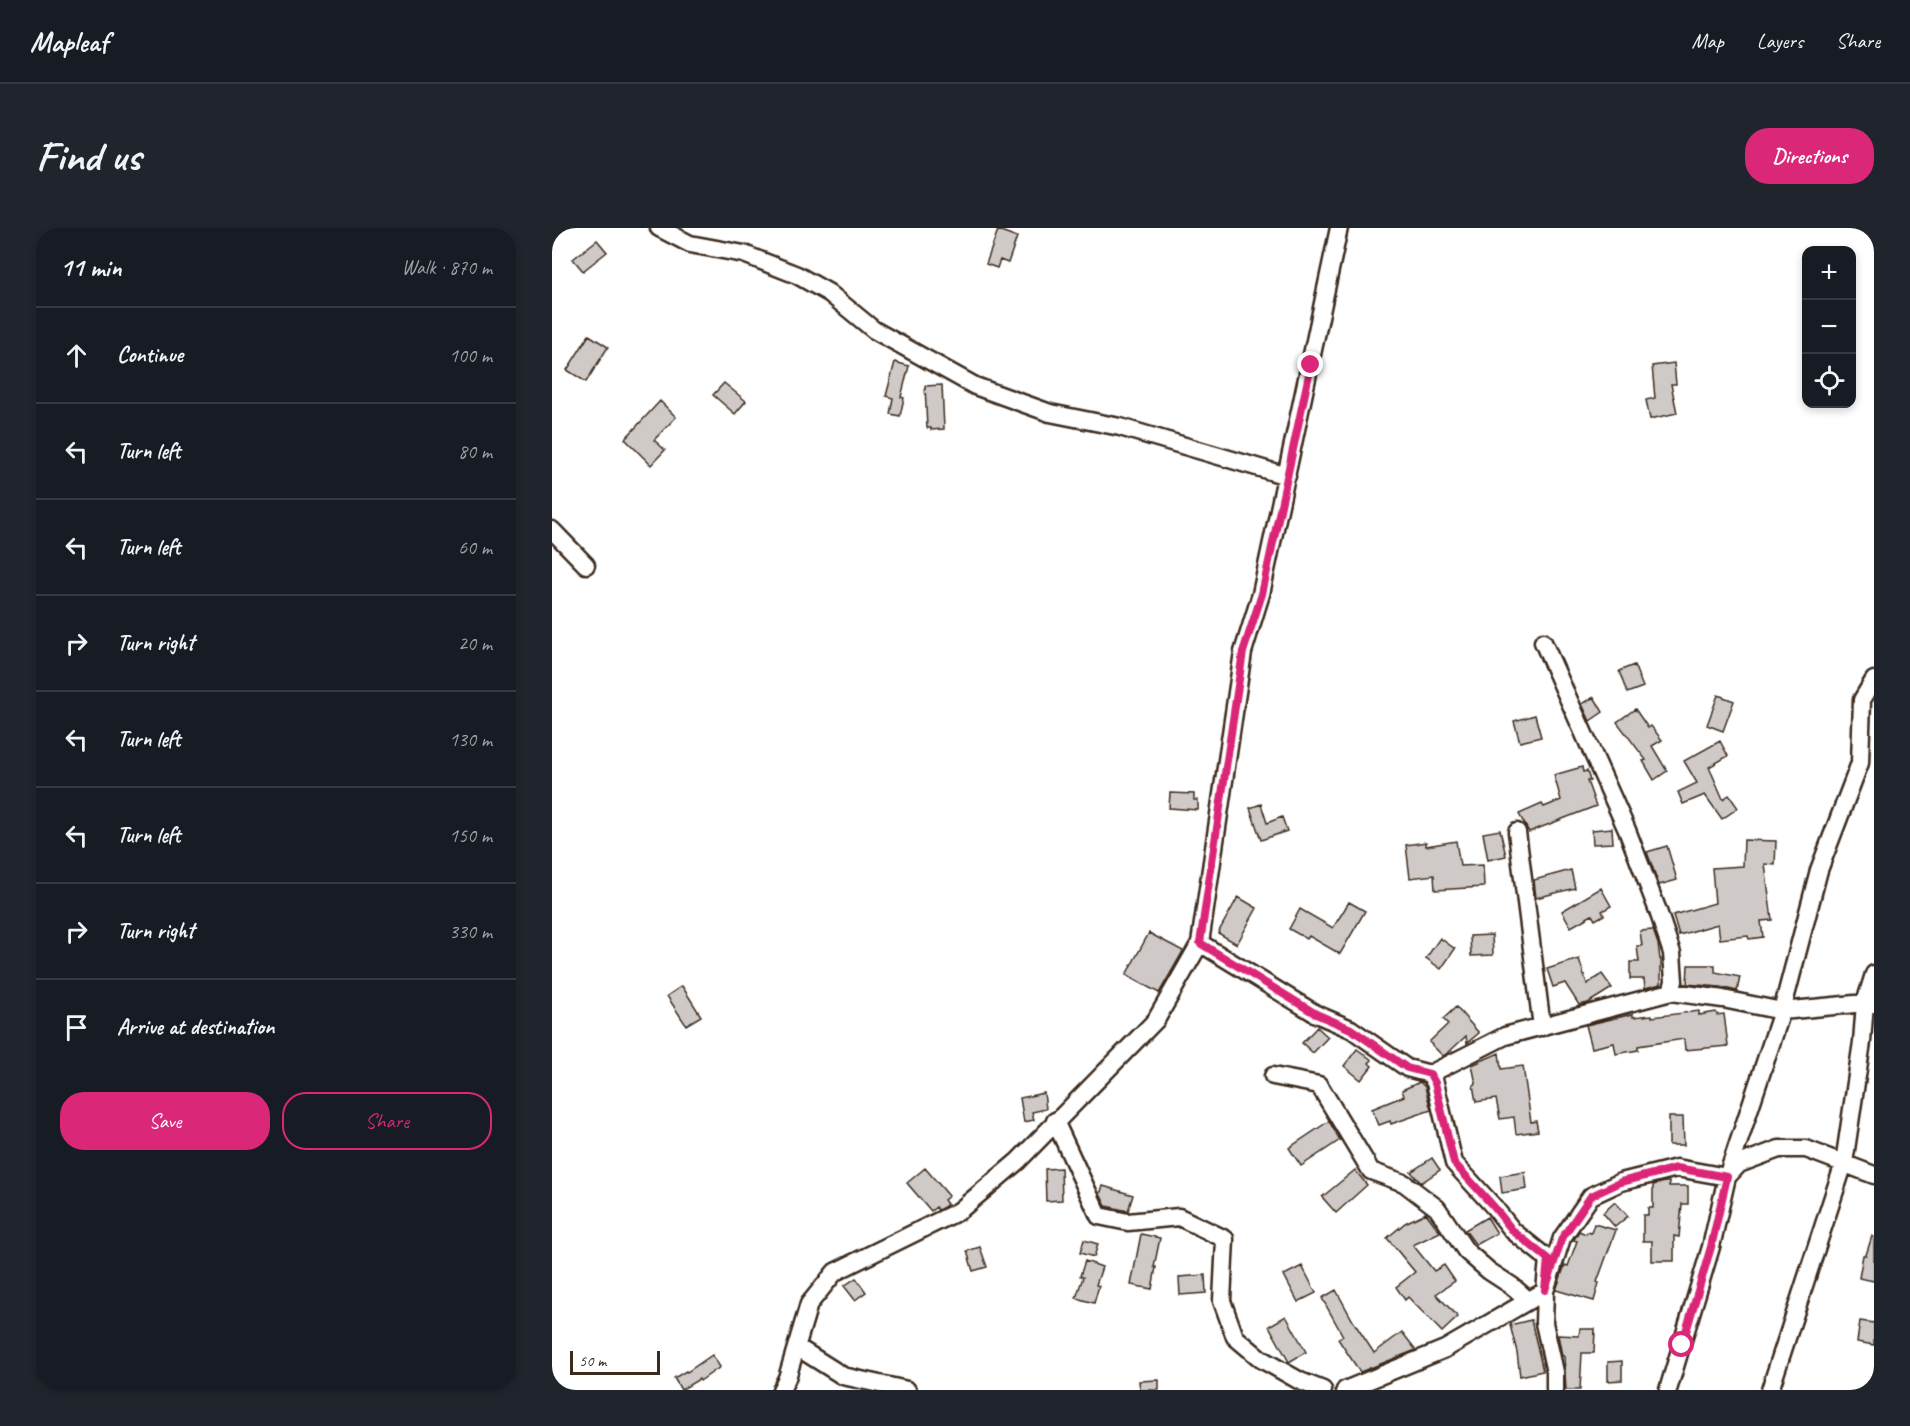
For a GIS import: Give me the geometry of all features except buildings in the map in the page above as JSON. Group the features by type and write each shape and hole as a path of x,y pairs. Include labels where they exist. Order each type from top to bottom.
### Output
{"street":[{"path":"659,228 690,244 744,254 797,275 829,293 874,330 975,386 1050,413 1120,427 1287,476"},
{"path":"781,1390 787,1378 809,1304 835,1272 959,1211 1018,1161 1156,1020 1200,943 1243,652 1262,594 1339,228"},
{"path":"552,530 586,565"},
{"path":"1542,642 1627,830 1658,911 1672,953 1674,981 1671,992"},
{"path":"1668,1390 1711,1247 1727,1177 1782,1011 1819,870 1860,763 1862,700 1874,680"},
{"path":"1517,832 1542,1027"},
{"path":"1200,943 1316,1014 1351,1029 1407,1068 1430,1074 1505,1036 1671,992 1724,999 1782,1011 1869,1003"},
{"path":"1770,1390 1844,1163 1874,974"},
{"path":"1430,1074 1435,1083 1454,1163 1513,1231 1548,1259 1544,1323 1553,1362 1555,1390"},
{"path":"1274,1076 1319,1085 1371,1171 1404,1183 1437,1208 1466,1251 1528,1300"},
{"path":"1055,1121 1099,1216 1128,1222 1179,1217 1225,1239 1222,1301 1235,1337 1271,1365 1300,1382 1323,1390"},
{"path":"1727,1177 1738,1164 1779,1149 1806,1149 1874,1175"},
{"path":"1345,1390 1445,1349 1545,1290 1562,1238 1591,1196 1621,1182 1677,1168 1727,1177"},
{"path":"796,1347 843,1376 907,1390"}],"route":[{"path":"1311,365 1262,594 1243,652 1200,943 1316,1014 1351,1029 1407,1068 1430,1074 1435,1083 1454,1163 1513,1231 1548,1259 1545,1290 1562,1238 1591,1196 1621,1182 1677,1168 1727,1177 1711,1247 1682,1345"}]}
